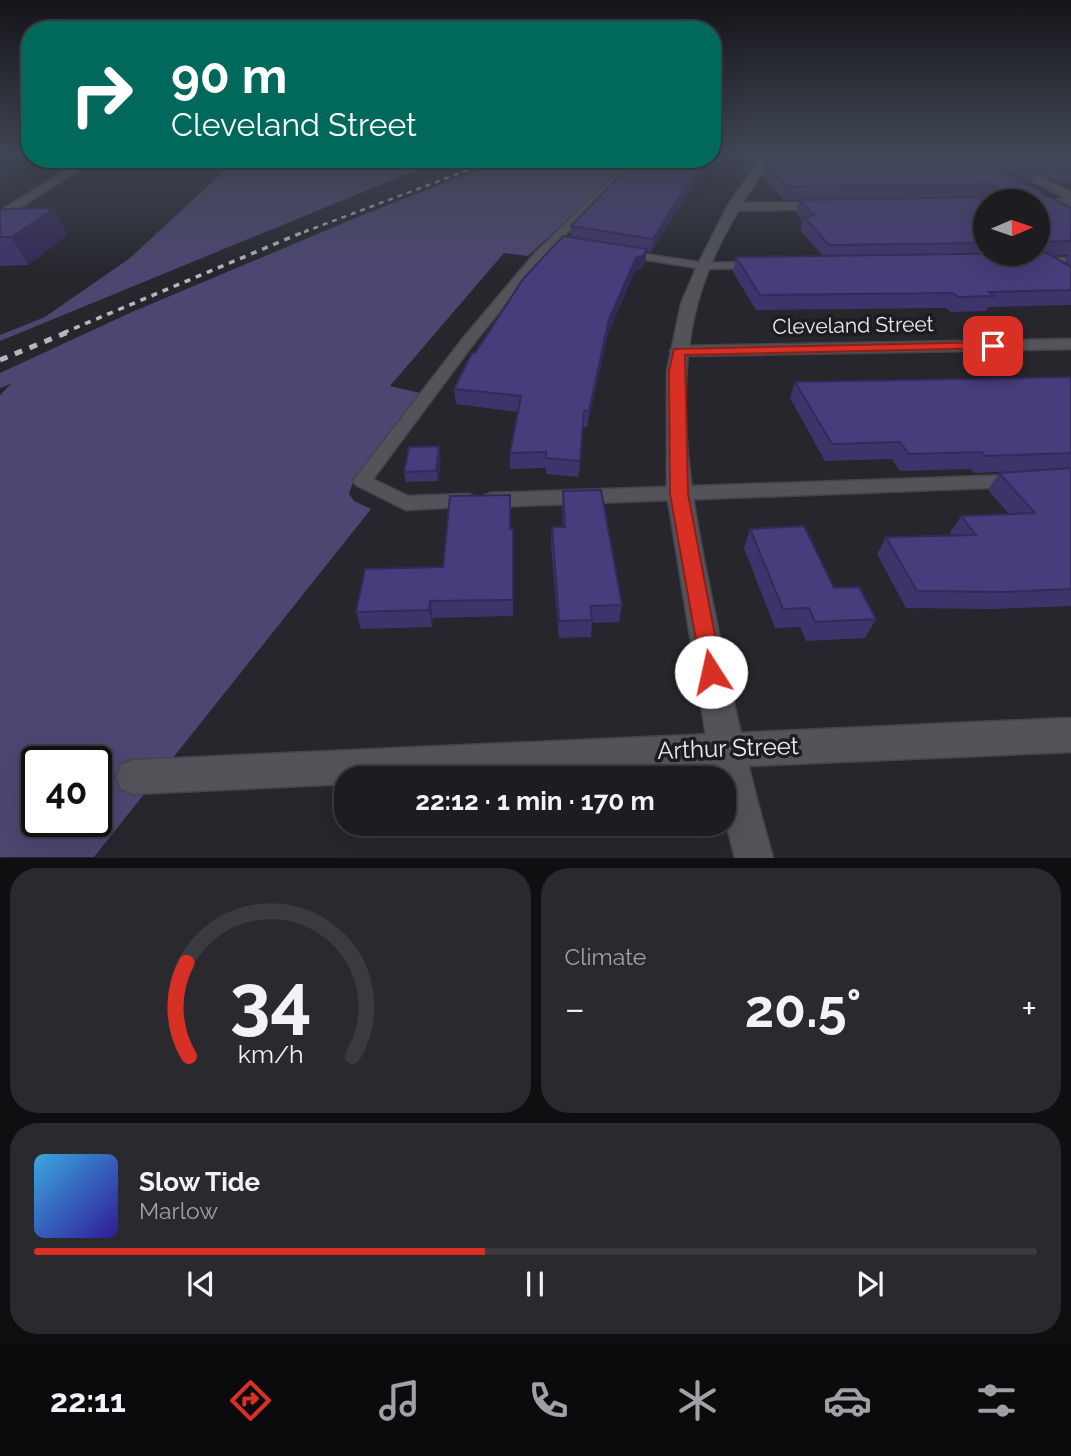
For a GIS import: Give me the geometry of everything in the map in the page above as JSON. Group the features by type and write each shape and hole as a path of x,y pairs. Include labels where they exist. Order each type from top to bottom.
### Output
{"street":[{"path":"0,216 37,193"},
{"path":"743,193 733,207 704,266 689,304 676,371 679,494 725,748 754,858"},
{"path":"1050,203 1071,202"},
{"path":"733,207 838,205"},
{"name":"Cleveland Street","path":"679,351 1071,344"},
{"name":"Arthur Street","path":"133,777 725,748 1071,735"}],"lane":[{"path":"602,193 552,242 469,340 362,481 406,503 1031,480"},
{"path":"552,242 570,245"},
{"path":"616,252 704,266 771,265"},
{"path":"1050,261 1071,261"},
{"path":"1048,266 1061,275"}],"shaded area":[{"path":"200,193 360,193 0,341 0,335 45,317 130,258"},
{"path":"419,193 596,193 528,256 504,253 390,386 420,393 352,485 349,494 354,501 371,509 112,834 112,746 21,746 21,837 110,837 94,857 0,857 0,395 11,384 0,388 0,373 132,312"}],"building":[{"path":"603,193 681,193 653,239 571,226"},
{"path":"973,197 973,243 829,245 804,217 814,215 799,200"},
{"path":"1050,197 1071,208 1071,241 1050,242"},
{"path":"54,208 12,237 0,237 0,209"},
{"path":"563,236 647,249 643,256 636,258 609,319 589,411 584,411 580,461 546,458 546,452 510,453 521,396 454,389 472,353 475,353 523,279"},
{"path":"973,254 973,266 1050,266 1050,255 1071,267 1071,290 989,292 994,296 958,297 953,293 760,295 736,257"},
{"path":"1071,377 1071,453 985,456 982,452 909,454 900,442 832,444 795,382"},
{"path":"439,446 436,471 404,472 409,447"},
{"path":"1071,468 1071,589 1006,592 917,591 886,537 976,535 961,516 1035,513 999,473"},
{"path":"601,490 622,605 590,606 592,620 559,621 552,527 565,527 563,491"},
{"path":"510,495 513,600 430,601 429,610 356,612 365,569 443,567 450,496"},
{"path":"804,526 834,588 859,587 876,619 815,622 809,608 783,609 750,529"}],"railway":[{"path":"304,232 407,193"},
{"path":"63,333 308,230"},
{"path":"0,360 68,332"}],"route":[{"path":"711,672 679,494 676,371 679,351 993,346"}]}
